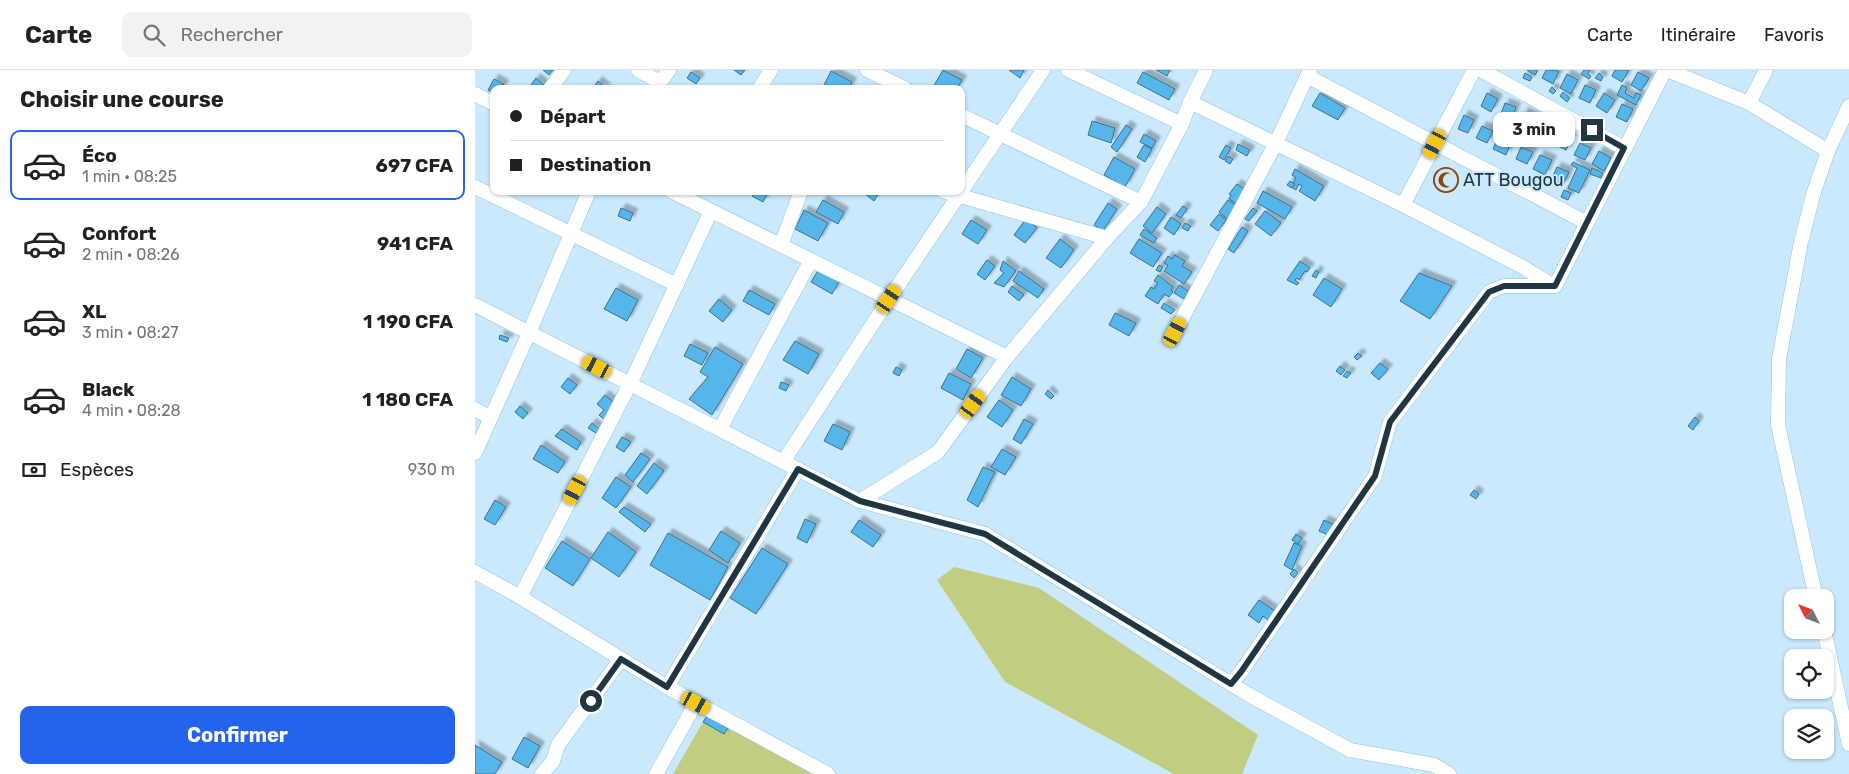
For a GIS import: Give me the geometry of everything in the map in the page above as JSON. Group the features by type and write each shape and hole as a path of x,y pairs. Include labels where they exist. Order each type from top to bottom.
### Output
{"street":[{"path":"553,85 564,70"},
{"path":"638,70 657,85 669,70"},
{"path":"762,85 771,70"},
{"path":"867,70 898,85"},
{"path":"965,186 1043,70"},
{"path":"1067,70 1182,124"},
{"path":"860,501 938,452 1007,357 1107,238 1141,202 1182,124 1190,102 1206,70"},
{"path":"1403,205 1474,70"},
{"path":"1481,70 1624,148"},
{"path":"1555,286 1624,148 1666,70 1749,103 1828,151"},
{"path":"1749,103 1766,70"},
{"path":"1175,332 1277,144 1308,73 1435,144 1587,222"},
{"path":"475,94 490,102"},
{"path":"1190,102 1403,205 1521,266 1555,286"},
{"path":"1814,589 1778,425 1779,359 1801,242 1813,195 1828,151 1849,106"},
{"path":"965,118 1141,202"},
{"path":"1828,151 1849,126"},
{"path":"475,187 490,194"},
{"path":"491,195 677,285"},
{"path":"475,454 587,195"},
{"path":"687,195 711,211 1007,357"},
{"path":"781,245 800,195"},
{"path":"783,462 959,195 1107,238"},
{"path":"520,597 631,384 711,211"},
{"path":"719,429 811,260"},
{"path":"1231,684 1375,476 1390,422 1489,292 1504,286 1555,286"},
{"path":"475,305 860,501 985,534 1231,684 1350,750 1434,765 1449,774"},
{"path":"475,409 491,418"},
{"path":"667,687 798,469"},
{"path":"475,572 520,597 667,687 828,774"},
{"path":"1826,639 1849,744"},
{"path":"542,774 553,761 558,745 621,659"},
{"path":"656,774 696,703"}],"green space":[{"path":"954,567 1039,588 1258,735 1242,774 1174,774 1005,682 937,580"},
{"path":"707,715 813,774 673,774"}],"building":[{"path":"543,70 553,70 549,75"},
{"path":"734,70 745,70 741,75"},
{"path":"943,70 962,80 959,85 934,85"},
{"path":"1009,70 1024,70 1020,78"},
{"path":"1156,70 1170,70 1167,76"},
{"path":"1527,70 1538,70 1535,75"},
{"path":"1546,70 1559,71 1553,84 1542,78"},
{"path":"1584,70 1590,70 1588,74 1591,76 1589,79 1581,74"},
{"path":"1615,70 1629,70 1622,82 1612,76"},
{"path":"831,71 852,82 851,85 824,85"},
{"path":"691,72 700,78 696,84 687,78"},
{"path":"1143,72 1175,89 1169,100 1137,83"},
{"path":"1638,72 1649,78 1641,91 1631,85"},
{"path":"1525,73 1532,77 1530,81 1523,78"},
{"path":"1599,73 1603,77 1601,81 1595,78"},
{"path":"1567,74 1578,80 1571,94 1560,88"},
{"path":"536,78 544,85 531,85"},
{"path":"494,79 504,84 504,85 491,85"},
{"path":"1585,85 1596,90 1590,103 1579,98"},
{"path":"1622,85 1627,88 1625,93 1634,98 1636,93 1641,95 1636,105 1617,95"},
{"path":"1552,87 1556,91 1553,94 1549,91"},
{"path":"1563,92 1570,98 1567,102 1560,96"},
{"path":"1320,93 1345,108 1338,120 1312,106"},
{"path":"1487,93 1498,99 1491,112 1481,106"},
{"path":"1604,93 1615,100 1607,113 1596,106"},
{"path":"1505,103 1516,107 1511,120 1500,116"},
{"path":"1622,104 1633,109 1627,122 1616,117"},
{"path":"1524,112 1535,117 1529,130 1518,126"},
{"path":"1464,115 1474,120 1468,133 1458,129"},
{"path":"1092,121 1115,128 1111,143 1088,135"},
{"path":"1542,123 1553,130 1547,141 1536,134"},
{"path":"1126,125 1132,129 1117,152 1111,147"},
{"path":"1482,126 1493,131 1487,143 1476,138"},
{"path":"1562,133 1572,139 1566,150 1556,145"},
{"path":"1144,134 1156,141 1152,148 1140,142"},
{"path":"1499,135 1503,137 1500,144 1509,147 1506,155 1493,149"},
{"path":"1508,135 1515,138 1512,144 1505,141"},
{"path":"1580,143 1591,148 1585,160 1574,155"},
{"path":"1238,144 1250,150 1247,156 1236,150"},
{"path":"1144,145 1152,149 1145,162 1137,157"},
{"path":"1226,145 1231,148 1224,160 1219,157"},
{"path":"1521,147 1533,152 1527,164 1516,159"},
{"path":"1599,151 1611,158 1604,171 1592,164"},
{"path":"1540,155 1552,160 1545,175 1533,169"},
{"path":"1228,156 1233,159 1230,164 1225,161"},
{"path":"1114,157 1135,169 1125,187 1104,175"},
{"path":"1573,162 1590,170 1579,193 1568,188 1577,168 1571,165"},
{"path":"1557,167 1569,172 1563,185 1551,180"},
{"path":"1592,168 1603,173 1601,178 1590,174"},
{"path":"1295,169 1324,186 1315,201 1299,191 1302,186 1299,184 1296,190 1291,187 1296,178 1292,175"},
{"path":"1290,181 1295,184 1292,188 1287,185"},
{"path":"1237,184 1247,191 1237,204 1229,199 1231,195 1229,194"},
{"path":"1564,190 1571,193 1568,200 1561,197"},
{"path":"1263,191 1292,207 1285,219 1257,203"},
{"path":"753,195 767,195 763,202"},
{"path":"866,195 878,195 874,201"},
{"path":"823,200 844,212 838,224 816,212"},
{"path":"1228,200 1237,206 1227,219 1219,212"},
{"path":"1108,203 1117,209 1103,231 1094,225"},
{"path":"1183,206 1187,209 1181,218 1176,215"},
{"path":"1157,207 1166,214 1152,233 1143,226"},
{"path":"621,208 633,213 630,221 618,216"},
{"path":"1253,208 1257,211 1249,221 1245,219"},
{"path":"804,210 828,223 818,241 795,229"},
{"path":"1265,211 1281,223 1271,236 1255,224"},
{"path":"1219,214 1226,220 1218,231 1210,225"},
{"path":"1171,217 1181,224 1174,235 1164,228"},
{"path":"1026,219 1037,228 1025,243 1014,235"},
{"path":"971,220 987,230 978,244 962,234"},
{"path":"1185,223 1191,226 1188,231 1182,228"},
{"path":"1242,227 1248,231 1234,253 1228,249"},
{"path":"1144,229 1157,238 1154,243 1140,235"},
{"path":"1060,239 1074,250 1061,268 1046,258"},
{"path":"1139,239 1162,253 1153,267 1130,253"},
{"path":"1175,255 1185,261 1182,266 1192,272 1184,284 1164,271 1168,265 1164,263 1168,256 1172,259"},
{"path":"987,260 995,266 985,280 977,274"},
{"path":"1003,261 1016,271 1004,287 994,283 1004,273 1000,270"},
{"path":"1300,261 1310,268 1307,272 1305,271 1299,280 1297,278 1295,280 1299,283 1297,285 1287,280"},
{"path":"1159,265 1163,267 1160,272 1156,270"},
{"path":"819,269 840,280 832,294 811,282"},
{"path":"1316,270 1319,272 1316,278 1312,276"},
{"path":"1019,271 1044,289 1038,298 1013,281"},
{"path":"1419,273 1452,286 1430,319 1400,301"},
{"path":"1158,275 1173,287 1171,290 1173,292 1169,297 1164,294 1158,304 1145,296 1151,287 1154,289 1158,283 1154,281"},
{"path":"1324,278 1342,289 1331,307 1313,295"},
{"path":"1179,285 1189,292 1184,299 1174,293"},
{"path":"1012,286 1024,295 1019,301 1008,292"},
{"path":"616,288 638,300 627,321 604,309"},
{"path":"749,290 775,304 769,315 743,301"},
{"path":"719,299 732,310 723,322 709,311"},
{"path":"1164,303 1175,310 1171,314 1161,308"},
{"path":"1115,313 1136,323 1129,336 1109,325"},
{"path":"500,335 509,338 507,342 499,339"},
{"path":"795,341 819,354 808,374 783,360"},
{"path":"690,344 708,353 702,365 684,356"},
{"path":"715,347 743,364 712,415 689,399 708,377 700,372"},
{"path":"967,349 983,358 971,378 956,369"},
{"path":"1358,353 1362,356 1357,360 1354,357"},
{"path":"1380,363 1388,369 1379,380 1371,373"},
{"path":"1340,366 1345,370 1341,375 1336,371"},
{"path":"896,367 902,370 899,376 893,373"},
{"path":"1347,371 1351,373 1347,378 1343,376"},
{"path":"949,373 971,384 963,400 941,388"},
{"path":"1012,377 1031,389 1021,406 1001,395"},
{"path":"568,378 577,385 570,394 561,387"},
{"path":"781,382 789,385 786,391 779,388"},
{"path":"1048,390 1054,396 1051,399 1045,394"},
{"path":"605,395 618,406 606,421 599,415 604,410 597,404"},
{"path":"999,400 1013,410 1002,427 987,417"},
{"path":"520,406 528,413 523,419 515,412"},
{"path":"1695,417 1699,421 1693,430 1688,426"},
{"path":"1024,419 1033,424 1021,444 1013,439"},
{"path":"592,423 601,430 599,435 588,428"},
{"path":"833,424 850,432 842,450 824,441"},
{"path":"562,429 581,442 577,450 555,436"},
{"path":"622,437 631,442 624,452 616,447"},
{"path":"541,445 565,462 558,473 533,459"},
{"path":"1002,449 1016,457 1005,475 991,467"},
{"path":"641,453 650,459 633,482 625,475"},
{"path":"654,463 664,471 647,494 637,486"},
{"path":"983,467 995,472 978,507 967,500"},
{"path":"616,477 631,487 616,508 602,498"},
{"path":"1474,490 1479,494 1476,499 1470,495"},
{"path":"495,500 506,507 495,525 484,519"},
{"path":"624,507 651,524 645,532 619,512"},
{"path":"805,519 816,524 807,543 797,538"},
{"path":"859,520 881,535 873,547 851,532"},
{"path":"1324,520 1335,525 1330,536 1319,531"},
{"path":"721,531 740,543 728,563 709,550"},
{"path":"608,532 636,552 619,577 591,558"},
{"path":"668,533 728,567 710,600 650,565"},
{"path":"1296,534 1302,538 1298,544 1292,540"},
{"path":"562,541 590,559 573,586 545,568"},
{"path":"1294,543 1302,546 1292,570 1284,565"},
{"path":"762,548 788,564 756,614 730,598"},
{"path":"1294,569 1298,573 1294,578 1290,574"},
{"path":"1259,600 1275,611 1268,620 1263,616 1259,623 1248,615"},
{"path":"707,716 728,728 724,734 703,722"},
{"path":"524,737 540,746 528,768 512,759"},
{"path":"475,745 502,762 495,774 475,774"}],"place":[{"name":"ATT Bougou","path":"1446,180"}],"route":[{"path":"591,701 621,659 667,687 798,469 860,501 985,534 1231,684 1375,476 1390,422 1489,292 1504,286 1555,286 1624,148 1592,130"}]}
